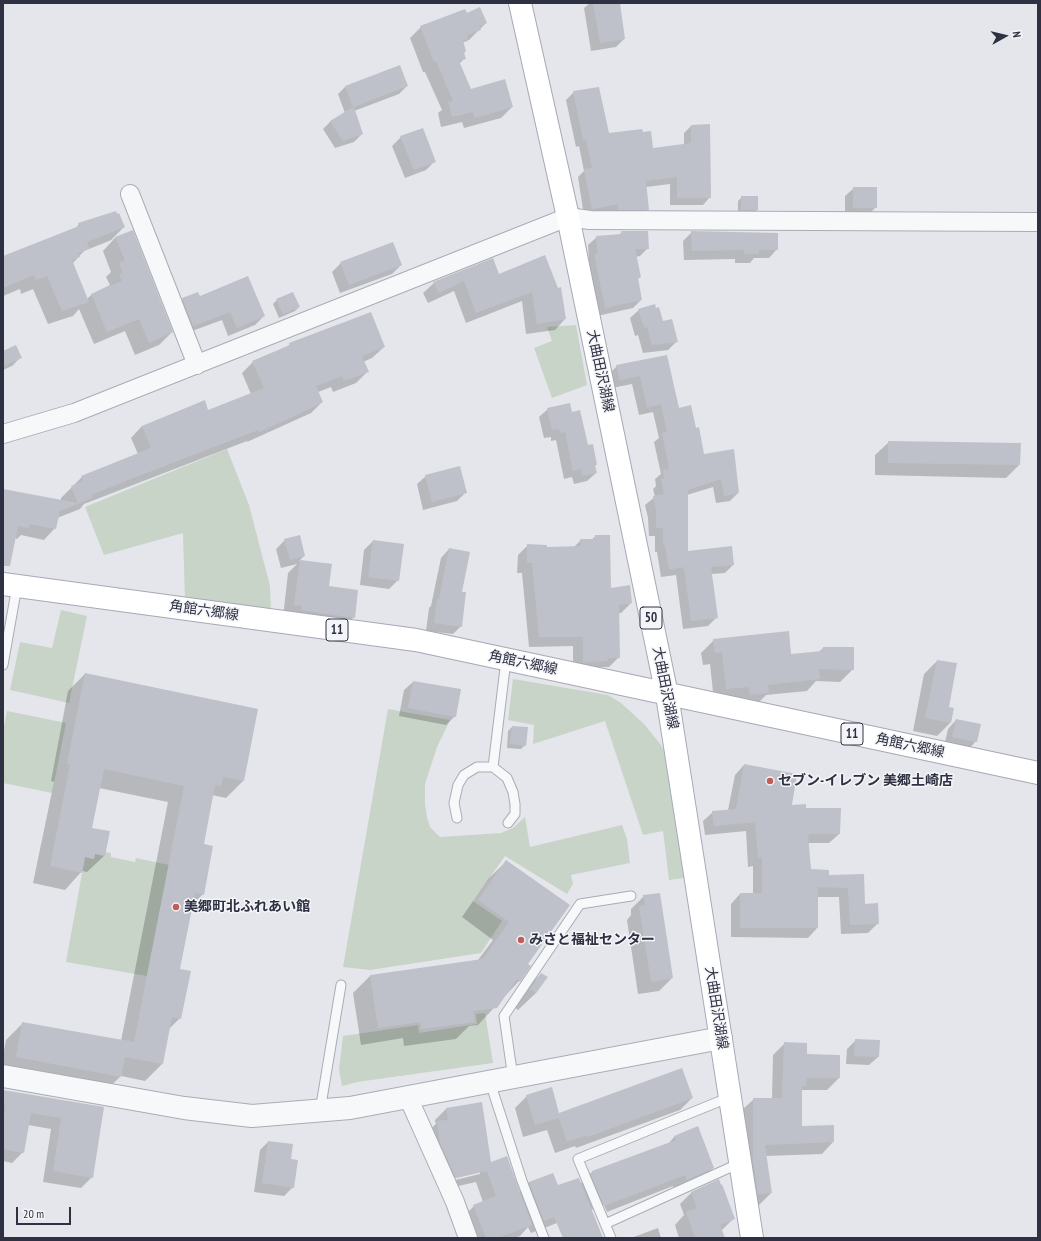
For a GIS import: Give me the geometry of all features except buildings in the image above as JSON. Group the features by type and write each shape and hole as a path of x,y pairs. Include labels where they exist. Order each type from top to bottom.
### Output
{"main road":[{"name":"大曲田沢湖線","path":"520,3 568,217 667,695 752,1238"},
{"name":"角館六郷線","path":"10,585 416,640 667,695 1038,773"}],"street":[{"path":"130,194 197,364"},
{"path":"3,434 74,414 568,217 598,220 1038,222"},
{"path":"3,1076 199,1110 252,1116 350,1108 721,1038"},
{"path":"408,1097 455,1202 468,1238"}],"lane":[{"path":"3,665 10,585"},
{"path":"493,766 506,660"},
{"path":"457,818 454,803 458,785 464,775 477,767 493,766 507,778 513,792 515,814 508,823"},
{"path":"513,1078 504,1016 580,904 631,896"},
{"path":"320,1111 341,985"},
{"path":"490,1082 522,1181 544,1238"},
{"path":"611,1238 578,1159 730,1097"},
{"path":"605,1224 740,1163"}],"green space":[{"path":"576,325 587,385 552,398 534,348 552,341 547,327"},
{"path":"227,449 249,505 270,586 271,611 185,600 183,533 104,555 85,507"},
{"path":"61,610 87,616 69,703 10,690 20,642 52,648"},
{"path":"513,679 608,695 621,703 644,724 664,751 684,878 669,880 663,831 643,835 605,721 533,744 534,725 508,720"},
{"path":"388,709 450,720 437,747 425,784 425,804 427,817 430,827 440,837 501,833 513,828 525,817 530,847 622,825 627,839 630,863 571,875 573,884 567,894 505,856 473,901 502,921 481,953 370,970 343,967"},
{"path":"7,711 66,723 52,793 3,783 3,732"},
{"path":"96,850 111,853 111,857 135,862 136,858 169,865 147,976 66,962 85,857 94,859"},
{"path":"485,1013 493,1063 357,1082 342,1086 339,1069 343,1036 418,1025 419,1033 477,1024 476,1014"}],"place":[{"name":"セブン-イレブン 美郷土崎店","path":"770,781"},
{"name":"美郷町北ふれあい館","path":"176,907"},
{"name":"みさと福祉センター","path":"521,940"}]}
